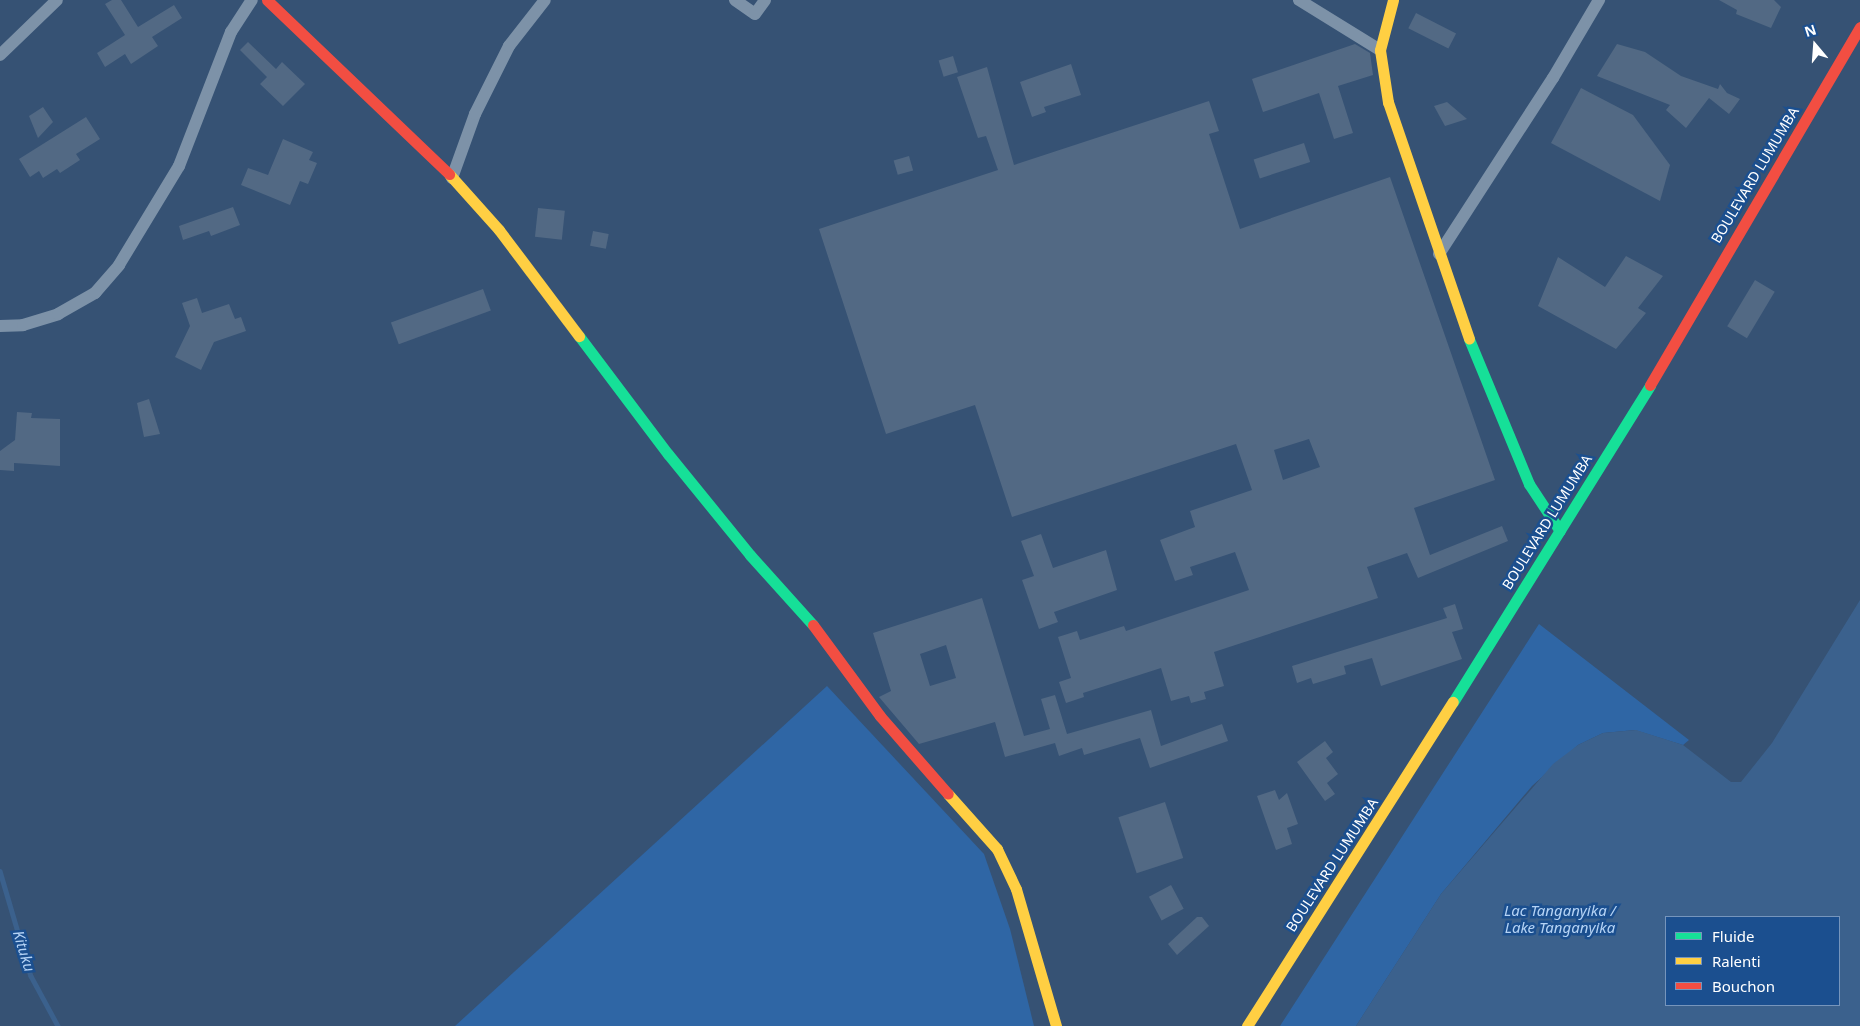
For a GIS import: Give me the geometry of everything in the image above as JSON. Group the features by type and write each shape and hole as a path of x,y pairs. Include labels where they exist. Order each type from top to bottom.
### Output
{"street":[{"path":"0,55 57,0"},
{"path":"0,326 23,325 58,314 95,293 119,265 178,166 231,32 252,0"},
{"path":"267,0 452,178 510,244 668,454 750,555 804,614 880,716 998,849 1016,889 1031,933 1056,1026"},
{"path":"452,178 475,114 508,46 545,0"},
{"path":"735,0 755,14 765,0"},
{"path":"1299,0 1380,50"},
{"path":"1393,0 1380,50 1388,102 1474,357 1507,436 1530,484 1560,531"},
{"path":"1439,254 1553,78 1599,0"},
{"name":"BOULEVARD LUMUMBA","path":"1247,1026 1636,408 1860,27"}],"shaded area":[{"path":"1539,624 1689,740 1683,745 1635,730 1603,733 1578,745 1532,786 1441,894 1356,1026 1280,1026"},
{"path":"827,686 984,854 1010,929 1034,1026 455,1026"}],"water":[{"name":"Lac Tanganyika / Lake Tanganyika","path":"1860,600 1860,1026 1356,1026 1441,894 1553,764 1578,745 1603,733 1636,730 1683,745 1731,782 1741,782 1772,743"}],"building":[{"path":"112,0 121,0 138,27 174,5 182,18 152,37 158,46 131,64 125,54 105,67 97,53 125,35 105,4"},
{"path":"1719,0 1774,0 1781,7 1771,28 1736,14 1737,10"},
{"path":"1416,13 1456,33 1448,49 1408,28"},
{"path":"248,42 276,69 282,62 305,84 283,106 260,84 267,77 240,50"},
{"path":"1355,44 1370,53 1373,75 1338,86 1353,133 1334,139 1319,93 1263,112 1252,79"},
{"path":"1617,44 1645,52 1681,76 1718,89 1720,84 1727,93 1740,99 1729,114 1709,98 1686,128 1666,110 1670,105 1597,76"},
{"path":"953,56 958,72 944,77 939,60"},
{"path":"1071,64 1081,95 1044,107 1046,112 1032,117 1020,82"},
{"path":"987,67 1014,165 1209,101 1219,131 1209,134 1240,229 1390,177 1495,480 1414,508 1430,555 1502,526 1508,541 1418,578 1407,553 1367,567 1378,598 1214,652 1224,686 1204,692 1206,699 1191,703 1189,696 1171,701 1161,668 1083,693 1084,697 1066,703 1059,682 1071,678 1058,637 1077,631 1080,640 1124,626 1126,631 1249,590 1235,552 1190,567 1193,575 1175,581 1160,540 1195,527 1190,511 1252,490 1236,444 1012,517 975,405 886,434 819,229 998,170 986,136 978,138 957,77","holes":["1309,439 1320,467 1283,480 1274,450"]},
{"path":"1581,88 1633,115 1670,165 1660,201 1551,143"},
{"path":"1447,102 1467,119 1445,126 1434,106"},
{"path":"43,107 53,122 38,138 29,116"},
{"path":"86,117 100,139 76,154 80,160 60,173 57,169 43,178 39,171 30,177 19,159"},
{"path":"283,139 313,152 309,160 317,163 308,184 300,181 290,205 241,185 248,168 268,175"},
{"path":"1304,143 1310,162 1260,178 1254,159"},
{"path":"909,156 913,170 898,175 894,160"},
{"path":"233,207 240,225 211,236 209,231 183,240 179,226"},
{"path":"538,208 565,211 562,240 535,237"},
{"path":"593,231 609,234 606,249 590,246"},
{"path":"1626,256 1663,276 1638,308 1646,313 1616,349 1538,306 1558,257 1605,287"},
{"path":"1755,280 1775,292 1747,338 1727,326"},
{"path":"483,289 491,311 399,344 391,323"},
{"path":"197,298 202,313 229,304 235,319 241,317 246,331 214,342 201,370 175,357 190,326 182,303"},
{"path":"149,399 160,434 144,437 137,403"},
{"path":"17,412 32,413 31,418 60,419 60,466 14,463 14,471 0,470 0,451 15,440"},
{"path":"1041,534 1053,568 1106,550 1117,590 1054,612 1058,622 1039,629 1022,580 1034,576 1021,541"},
{"path":"982,598 1024,736 1050,729 1041,699 1055,695 1067,734 1151,710 1161,746 1222,724 1228,741 1150,768 1140,738 1084,755 1082,748 1059,756 1055,743 1005,757 995,722 919,744 879,697 891,691 873,633","holes":["946,645 956,678 930,686 920,654"]},
{"path":"1455,604 1463,629 1452,632 1462,659 1381,686 1372,658 1344,666 1346,674 1313,684 1311,678 1297,683 1292,666 1447,618 1443,608"},
{"path":"1325,741 1333,752 1326,758 1338,774 1327,783 1335,794 1325,801 1297,762"},
{"path":"1275,790 1279,800 1287,793 1298,824 1287,828 1292,844 1276,850 1257,796"},
{"path":"1165,802 1183,858 1137,873 1118,817"},
{"path":"1171,885 1184,909 1162,921 1149,897"},
{"path":"1197,917 1202,917 1209,926 1177,955 1168,944"}],"waterway":[{"name":"Kituku","path":"0,871 31,976 58,1026"}],"traffic: fast":[{"path":"579,336 668,454 750,555 813,625"},
{"path":"1469,339 1529,484 1560,531"},
{"path":"1453,702 1650,385"}],"traffic: slow":[{"path":"1393,0 1380,50 1388,102 1469,339"},
{"path":"449,174 499,230 579,336"},
{"path":"1247,1026 1453,702"},
{"path":"948,794 997,849 1016,889 1056,1026"}],"traffic: jam":[{"path":"267,0 449,174"},
{"path":"1650,385 1860,27"},
{"path":"813,625 880,716 948,794"}]}
